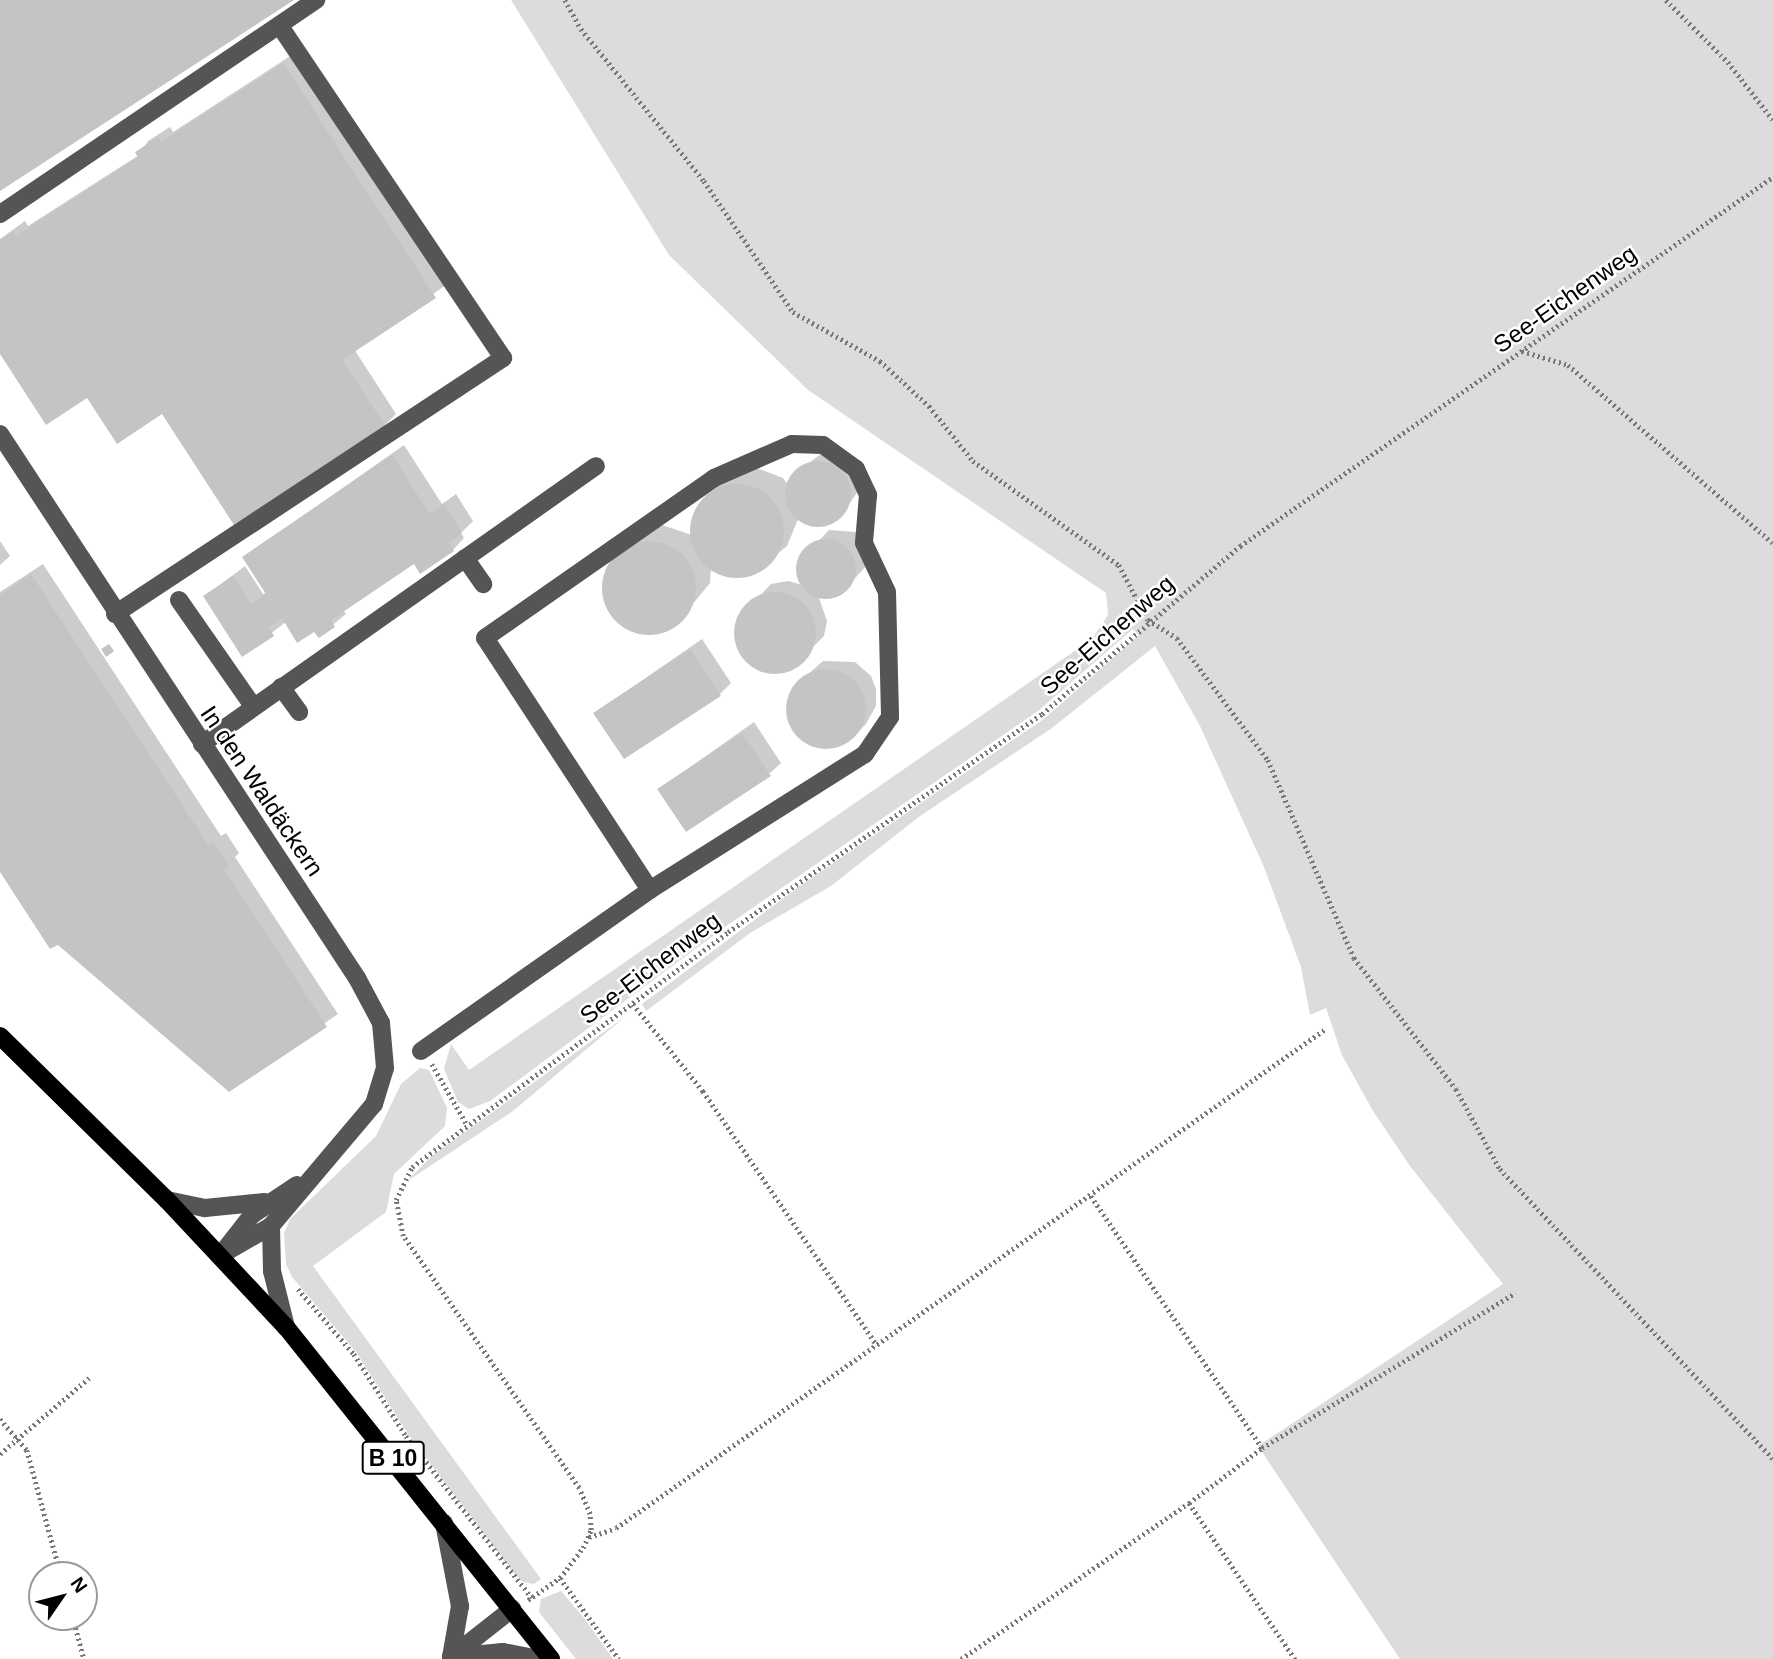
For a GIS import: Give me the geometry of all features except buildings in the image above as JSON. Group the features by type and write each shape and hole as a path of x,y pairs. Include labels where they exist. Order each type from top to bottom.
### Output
{"main road":[{"name":"B 10","path":"0,1036 167,1200 286,1327 551,1659"}],"street":[{"path":"0,214 316,0"},
{"path":"116,614 503,358 279,25"},
{"name":"In den Waldäckern","path":"0,434 357,978 381,1023 385,1068 374,1104 306,1179 271,1226 220,1255"},
{"path":"421,1051 650,890 865,754 890,717 887,592 864,543 868,495 856,469 823,445 792,444 714,478 485,638 650,890"},
{"path":"202,744 596,467"},
{"path":"465,558 483,584"},
{"path":"179,600 253,706"},
{"path":"281,687 299,712"},
{"name":"In den Waldäckern","path":"220,1255 252,1215 306,1179"},
{"path":"167,1200 205,1208 268,1202"},
{"path":"271,1226 272,1271 286,1327"},
{"path":"444,1522 460,1606 450,1658"},
{"path":"450,1658 512,1609"},
{"path":"450,1658 503,1652 540,1659"}],"path":[{"path":"565,0 581,29 704,181 793,312 880,361 929,406 973,461 1119,565 1148,620 1177,638 1268,760 1354,958 1456,1089 1500,1169 1773,1460"},
{"path":"1666,0 1728,62 1773,120"},
{"name":"See-Eichenweg","path":"589,1536 590,1514 579,1488 418,1259 398,1222 396,1200 403,1179 466,1123 633,1004 738,924 1042,714 1148,620 1240,546 1773,177"},
{"path":"1521,351 1568,365 1773,543"},
{"path":"633,1004 704,1091 877,1345"},
{"path":"289,1279 354,1354 405,1436 532,1598 560,1578 589,1536 616,1528 1324,1030"},
{"path":"421,1051 443,1079 466,1123"},
{"path":"1091,1196 1262,1448"},
{"path":"961,1659 1189,1503 1262,1448 1515,1293"},
{"path":"0,1454 14,1439 89,1378"},
{"path":"0,1419 14,1439 27,1450 57,1561"},
{"path":"1189,1503 1295,1659"},
{"path":"560,1578 619,1659"},
{"path":"77,1631 84,1659"}],"shaded area":[{"path":"511,0 1773,0 1773,1659 1400,1659 1258,1446 1503,1284 1410,1166 1373,1111 1342,1055 1326,1008 1310,1015 1301,967 1264,867 1200,726 1155,646 1052,728 920,816 831,886 750,933 646,1011 642,1004 797,888 1045,718 1139,635 1133,629 1038,711 725,927 490,1101 469,1109 458,1102 444,1069 451,1044 469,1070 1092,639 1108,615 1106,593 808,390 669,255"},
{"path":"626,1016 513,1111 406,1182 433,1155"},
{"path":"420,1068 429,1070 447,1108 445,1126 394,1174 386,1212 313,1266 541,1579 534,1584 523,1582 512,1571 408,1434 356,1352 292,1277 286,1264 284,1233 290,1219 376,1136 401,1084"},
{"path":"561,1591 613,1659 576,1659 539,1612 541,1599"}]}
